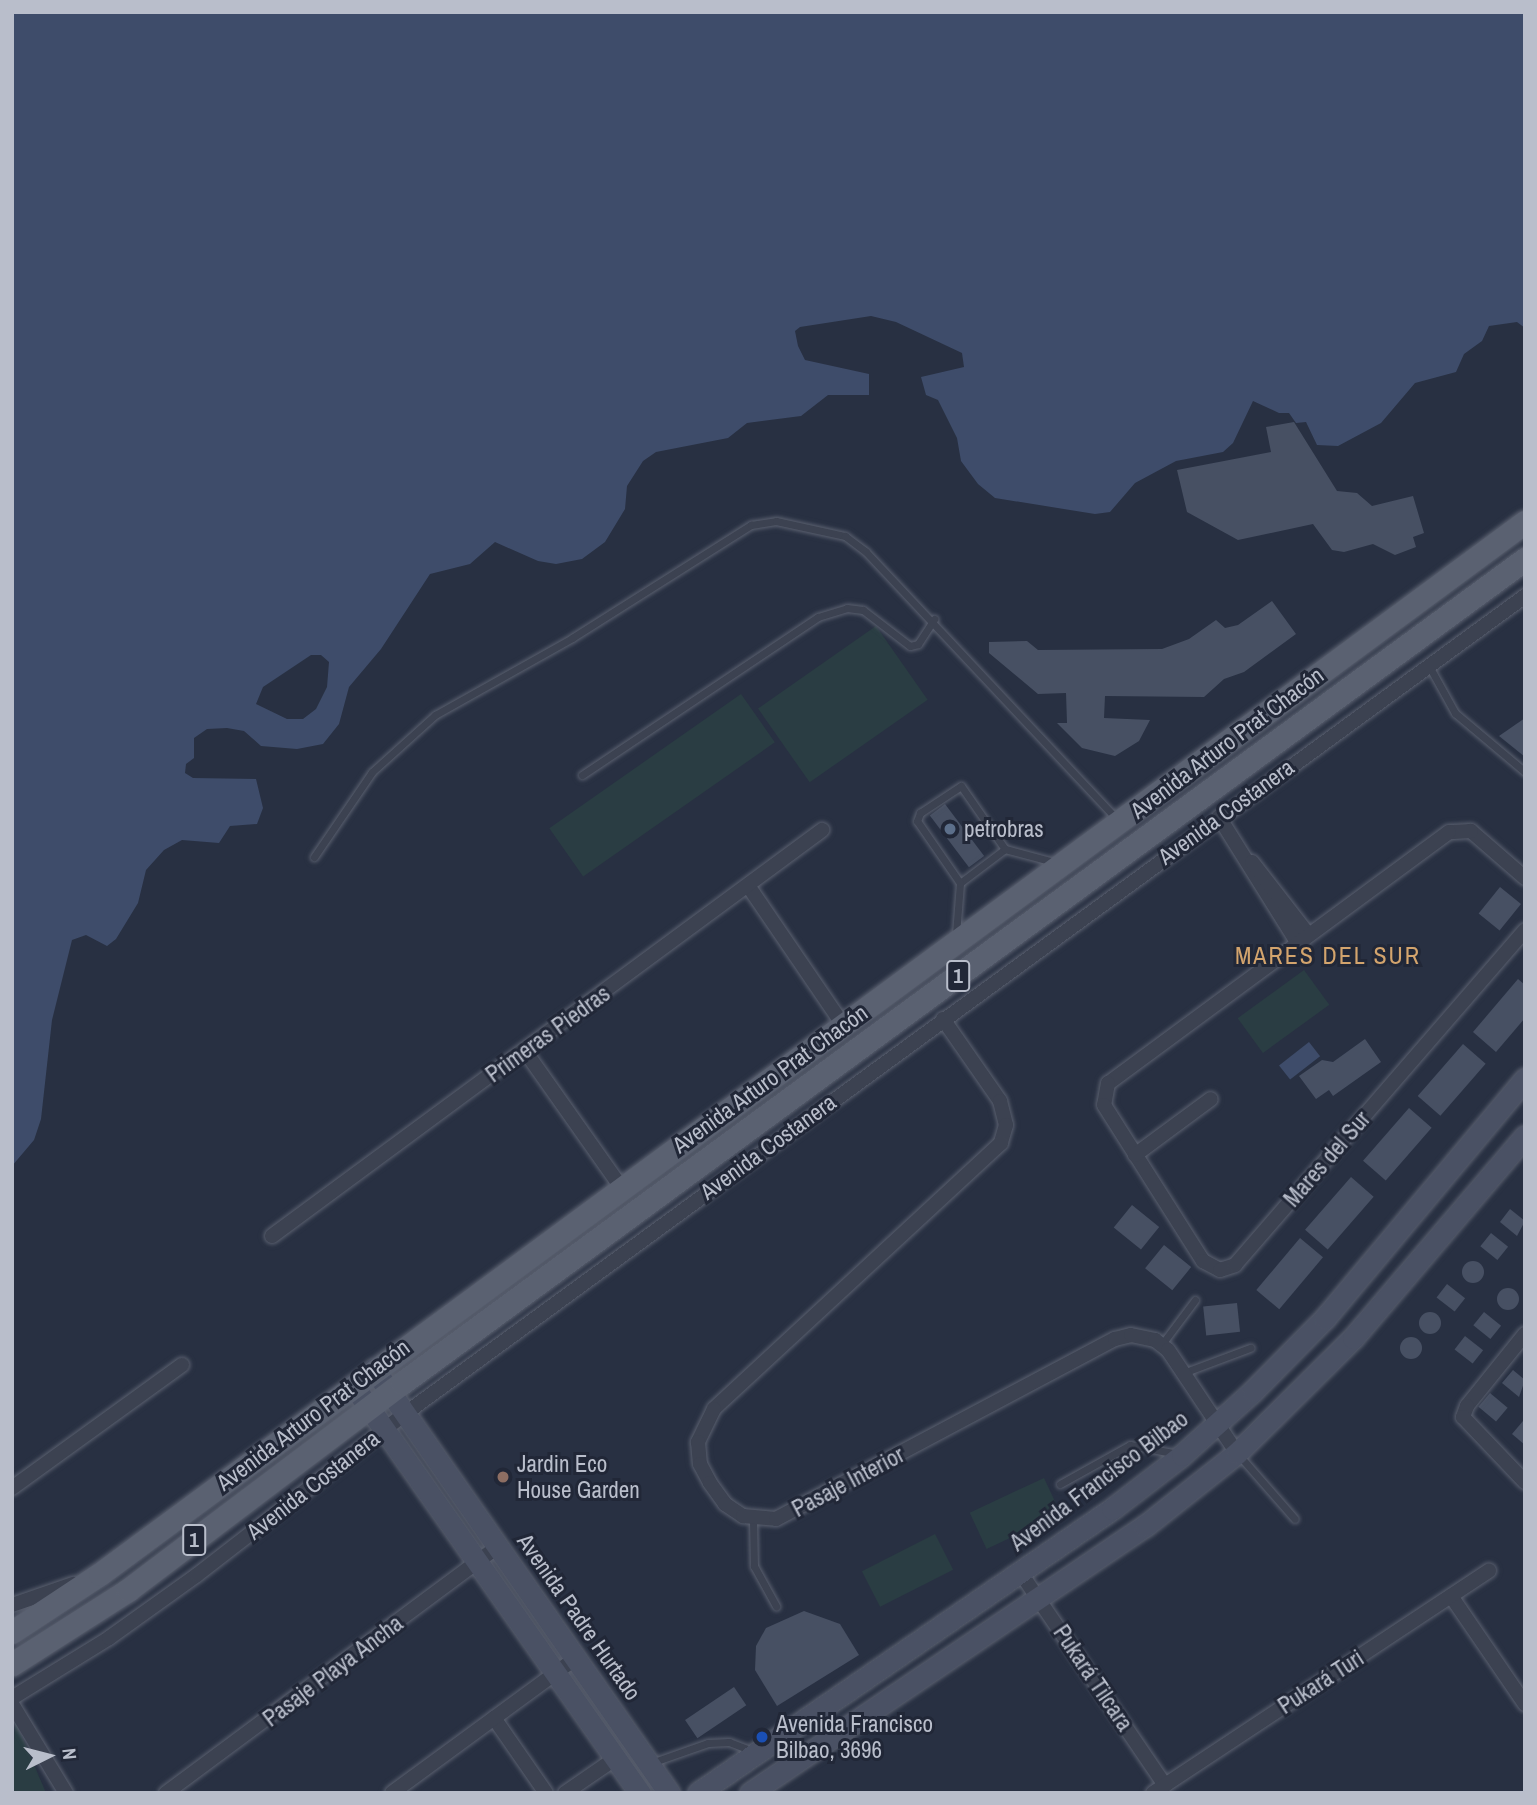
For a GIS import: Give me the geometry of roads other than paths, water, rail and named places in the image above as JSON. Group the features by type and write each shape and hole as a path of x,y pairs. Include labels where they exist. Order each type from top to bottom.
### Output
{"main road":[{"name":"Avenida Arturo Prat Chacón","path":"12,1632 100,1574 374,1369 1121,822 1525,522"},
{"name":"Avenida Arturo Prat Chacón","path":"12,1664 128,1590 390,1392 1525,559"},
{"name":"Avenida Francisco Bilbao","path":"698,1793 1020,1572 1182,1455 1216,1426 1325,1318 1525,1079"},
{"path":"750,1793 1145,1526 1237,1453 1353,1338 1525,1136"},
{"name":"Avenida Padre Hurtado","path":"374,1369 669,1793"},
{"path":"353,1385 640,1793"}],"street":[{"name":"Avenida Costanera","path":"12,1698 155,1605 406,1413 1525,596"},
{"path":"1219,817 1301,937"},
{"name":"Primeras Piedras","path":"272,1236 749,887 822,830"},
{"name":"Mares del Sur","path":"1525,878 1471,831 1449,832 1301,937 1108,1083 1104,1105 1203,1261 1220,1270 1235,1265 1525,930"},
{"path":"749,887 843,1025"},
{"path":"753,1520 725,1503 704,1474 698,1442 706,1419 996,1150 1004,1134 1000,1101 943,1019"},
{"path":"525,1051 621,1187"},
{"path":"1136,1155 1211,1099"},
{"path":"1525,1334 1467,1406 1463,1417 1525,1482"},
{"name":"Pasaje Interior","path":"753,1520 788,1515 1115,1339 1139,1335 1162,1345"},
{"path":"1162,1345 1237,1453"},
{"path":"12,1489 182,1364"},
{"name":"Pasaje Playa Ancha","path":"166,1793 498,1546"},
{"name":"Pukará Turi","path":"1159,1789 1489,1571"},
{"name":"Pukará Tilcara","path":"1020,1572 1159,1789"},
{"path":"12,1605 100,1574"},
{"path":"1451,1596 1525,1704"},
{"path":"392,1793 576,1658"},
{"path":"12,1704 66,1793"},
{"path":"494,1718 546,1793"},
{"path":"565,1793 616,1758"}],"lane":[{"path":"314,857 372,772 435,715 572,638 751,525 806,524 845,536 934,619 1121,822"},
{"path":"582,775 818,617 848,608 863,610 910,646 918,644 934,619"},
{"path":"1429,666 1455,713 1525,772"},
{"path":"954,944 960,883 917,821 920,813 961,786 1006,849 1062,863"},
{"path":"960,883 1006,849"},
{"path":"1162,1345 1195,1300"},
{"path":"1182,1373 1250,1348"},
{"path":"1060,1485 1130,1445 1182,1455"},
{"path":"1237,1453 1295,1519"},
{"path":"753,1520 754,1566 776,1606"},
{"path":"649,1764 708,1743 729,1742 757,1752"}],"water":[{"path":"12,12 1525,12 1525,328 1517,322 1489,326 1482,341 1464,354 1456,372 1415,383 1381,423 1338,446 1317,445 1306,422 1296,423 1289,413 1279,413 1253,401 1233,443 1223,452 1176,461 1135,483 1110,512 1095,514 995,498 978,484 961,461 957,438 938,400 926,395 921,377 964,367 962,353 896,322 871,316 800,327 795,331 805,360 869,374 869,395 828,395 801,416 747,423 728,438 656,452 643,461 627,486 625,509 605,542 582,559 556,564 538,561 495,542 470,564 430,574 381,649 349,687 339,724 323,744 297,749 261,746 244,731 227,728 207,729 194,738 194,758 186,764 185,773 193,778 256,779 263,808 257,824 230,826 219,843 182,840 164,850 146,870 138,903 116,939 107,946 86,935 72,940 52,1020 41,1119 34,1140 12,1166","holes":["311,655 321,655 329,662 327,687 316,709 303,719 287,719 256,704 263,687"]},
{"path":"1309,1042 1320,1056 1290,1080 1279,1065"}],"place":[{"name":"petrobras","path":"950,829"},
{"name":"Jardin Eco House Garden","path":"503,1477"},
{"name":"Avenida Francisco Bilbao, 3696","path":"762,1737"}],"district":[{"name":"MARES DEL SUR","path":"1328,956"}]}
